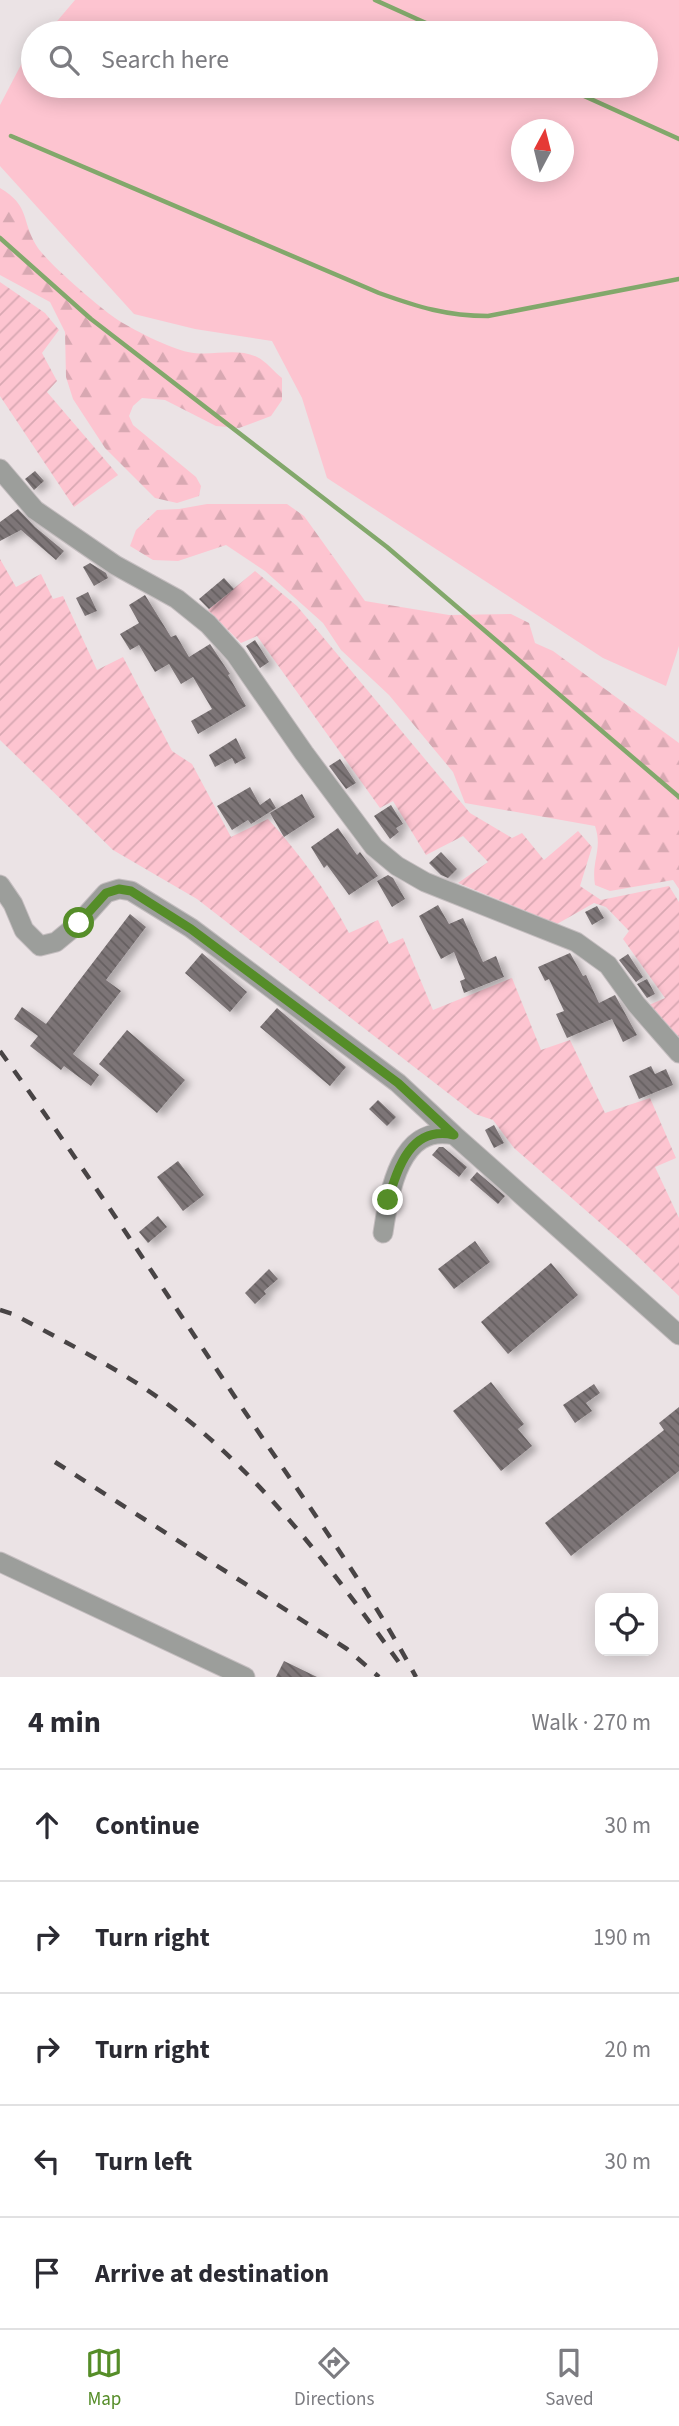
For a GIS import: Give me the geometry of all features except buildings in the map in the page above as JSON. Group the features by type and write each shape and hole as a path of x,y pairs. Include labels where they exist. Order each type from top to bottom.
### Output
{"street":[{"path":"0,469 35,510 116,565 177,599 208,624 236,655 374,847 397,866 425,882 576,942 594,953 608,965 636,1004 679,1053"},
{"path":"0,885 13,904 24,930 40,946 56,942 79,923 106,893 119,889 131,891 191,929 387,1075 679,1335"},
{"path":"383,1233 388,1200 399,1166 416,1141 439,1132 454,1135"},
{"path":"0,1562 245,1677"}],"green space":[{"path":"75,0 679,0 679,646 666,686 603,658 327,478 302,398 272,341 195,329 134,314 0,166 0,105 21,65 21,98 658,98 658,21 57,21"},
{"path":"0,188 21,207 31,236 41,252 72,283 115,318 150,338 181,350 249,354 264,361 282,378 282,400 271,416 239,428 216,426 165,400 142,398 133,406 129,416 133,425 196,477 201,486 199,496 177,503 155,498 105,448 73,399 66,377 65,332 50,302 0,275"},
{"path":"0,282 45,313 59,330 42,353 57,381 47,392 118,475 74,507 0,396"},
{"path":"207,504 287,504 304,516 365,601 449,615 511,614 529,623 535,643 553,651 679,743 679,889 673,880 610,891 595,885 594,869 598,842 595,826 465,803 453,772 389,695 341,650 323,623 265,571 226,545 178,561 153,560 130,546 136,530 157,510"},
{"path":"0,559 16,587 41,574 53,599 63,596 97,670 123,657 172,751 192,764 231,837 268,819 312,873 349,933 378,920 389,944 403,938 433,1010 512,978 541,1050 570,1040 605,1113 650,1098 676,1158 655,1167 679,1218 679,1296 628,1247 514,1148 493,1120 475,1114 197,899 113,850 0,740"},
{"path":"255,571 297,606 470,813 512,838 522,833 544,860 578,831 592,847 580,886 601,900 669,886 679,902 679,1037 649,1005 665,998 623,939 629,931 606,907 594,903 557,924 458,883 488,862 463,836 426,855 393,801 380,808 257,636 241,643 208,610"}],"waterway":[{"path":"375,0 421,21"},
{"path":"588,98 679,139"},
{"path":"11,136 379,293 433,310 488,316 679,279"},
{"path":"0,238 91,319 387,547 679,797"}],"railway":[{"path":"0,1051 332,1539 416,1677"},
{"path":"0,1310 13,1314 115,1370 155,1395 207,1436 268,1496 296,1528 350,1595 400,1664"},
{"path":"55,1462 347,1649 379,1677"}],"route":[{"path":"79,923 106,893 119,889 131,891 191,929 398,1083 454,1135 439,1132 416,1141 399,1166 388,1200"}]}
